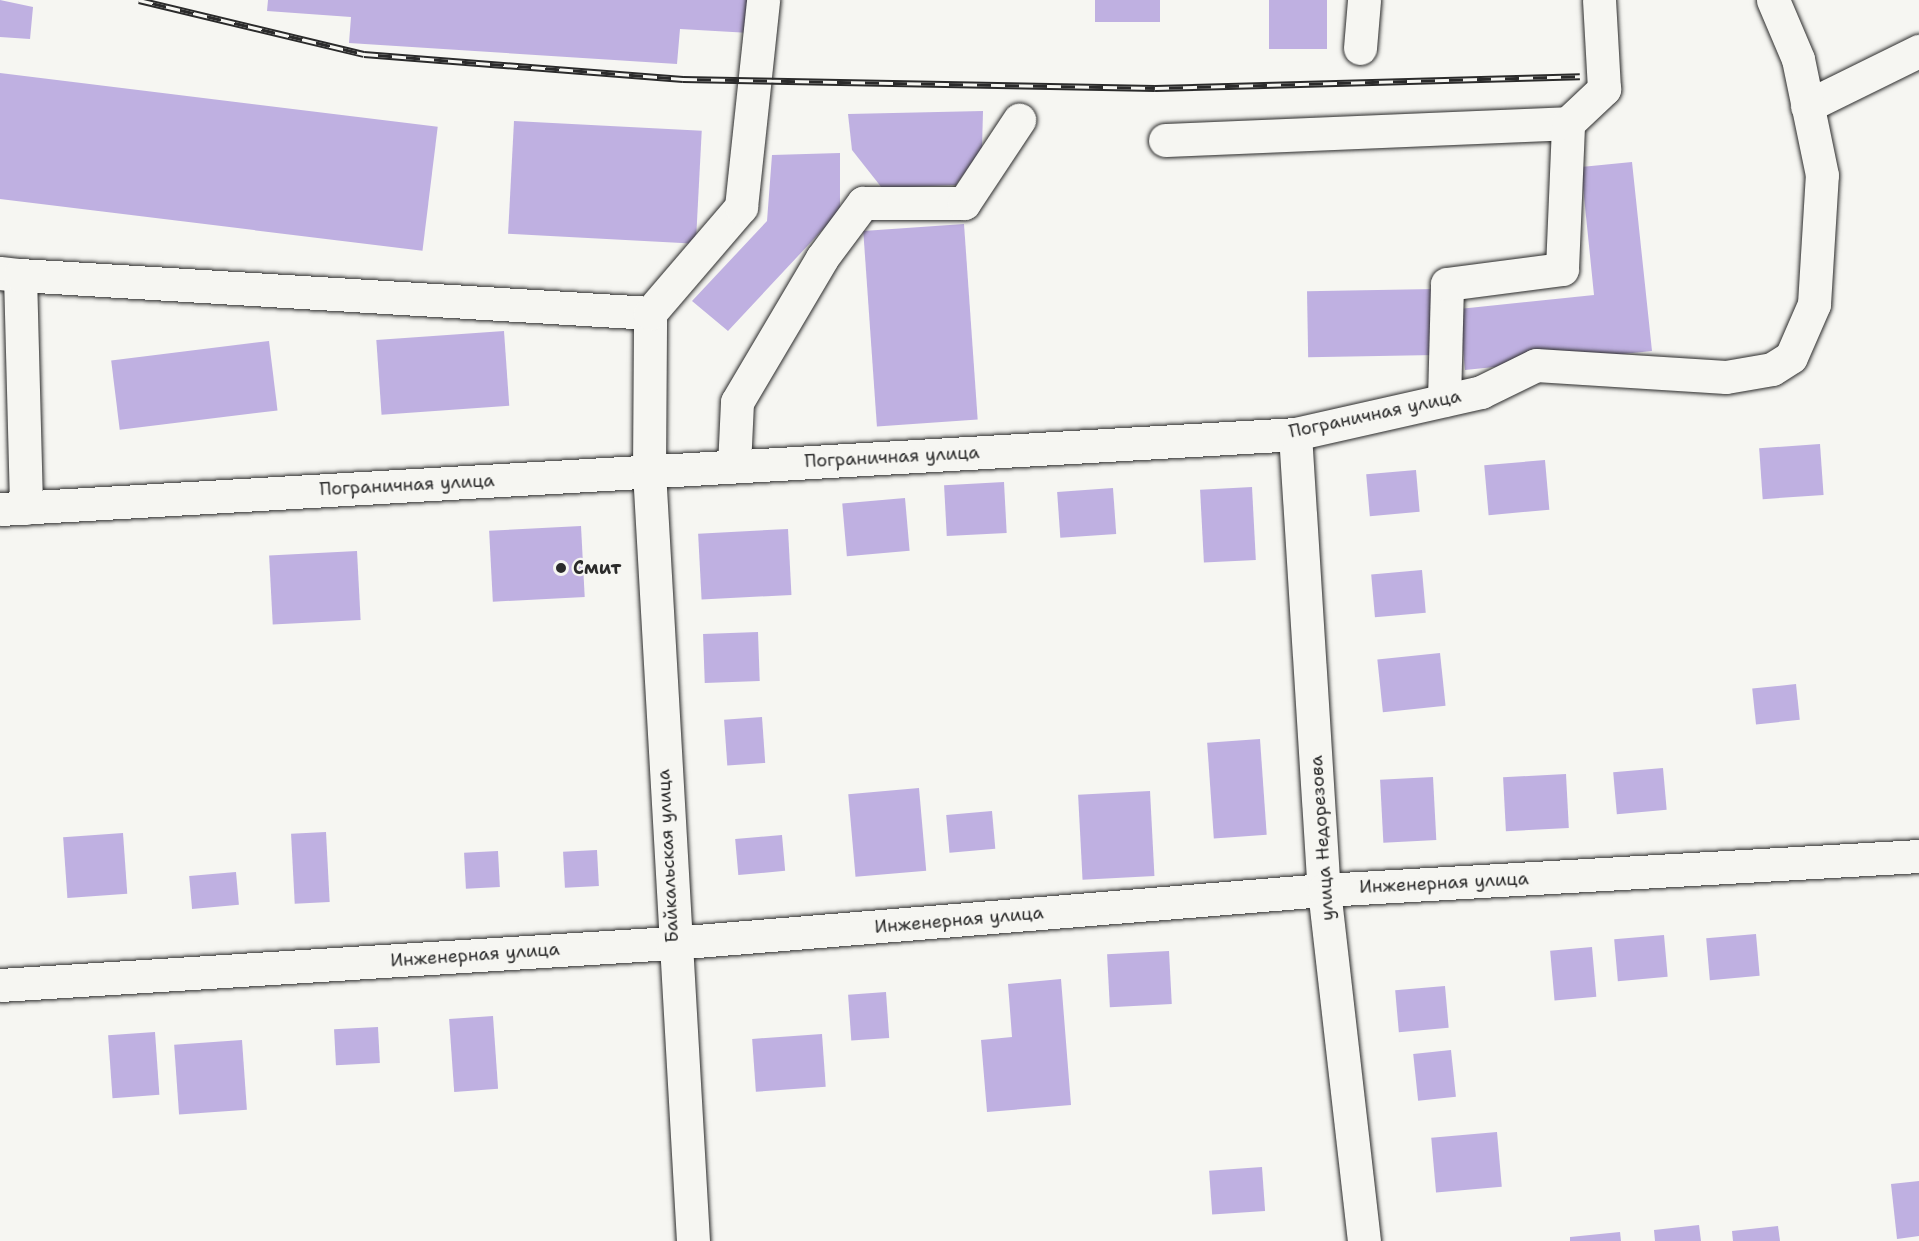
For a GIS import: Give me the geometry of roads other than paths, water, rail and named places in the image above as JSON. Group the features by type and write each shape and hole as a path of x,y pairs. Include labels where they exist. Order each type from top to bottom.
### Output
{"street":[{"path":"13,509 10,274 650,313 741,207 763,0"},
{"path":"1360,48 1364,0"},
{"path":"1165,140 1568,123 1604,89 1599,0"},
{"path":"1773,0 1798,59 1808,106 1919,51"},
{"name":"Пограничная улица","path":"13,509 1295,434 1481,392 1536,364 1726,377 1772,369 1791,357 1814,304 1822,175 1808,106"},
{"path":"734,466 737,402 822,258 863,203 964,203 1019,120"},
{"path":"1444,400 1447,284 1562,269 1568,123"},
{"name":"Байкальская улица","path":"650,313 649,471 672,943 693,1241"},
{"name":"улица Недорезова","path":"1295,434 1324,890 1364,1241"},
{"name":"Инженерная улица","path":"0,985 672,943 1324,890 1919,856"}],"railway":[{"path":"139,0 364,54 683,79 1155,88 1580,76"}],"place":[{"name":"Смит","path":"561,568"}]}
